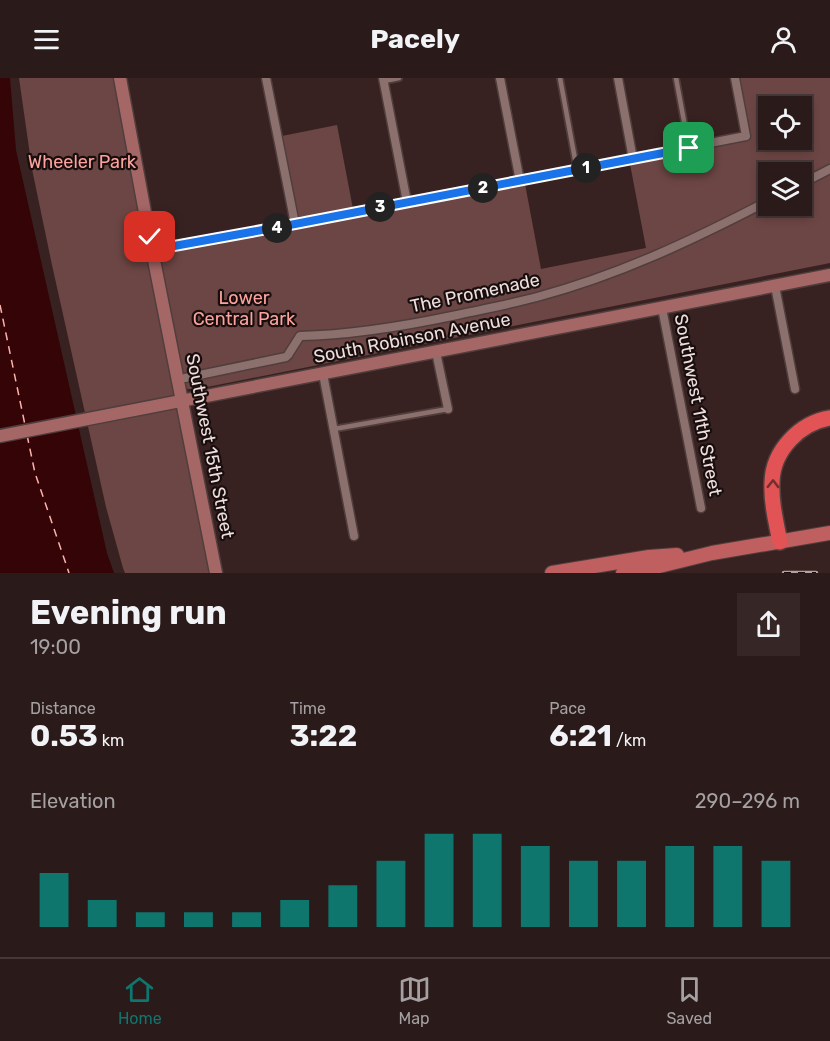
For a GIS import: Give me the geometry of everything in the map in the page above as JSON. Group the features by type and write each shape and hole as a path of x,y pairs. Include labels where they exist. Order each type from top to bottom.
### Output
{"highway":[{"path":"780,542 772,481 777,460 787,443 803,428 830,418"}],"main road":[{"name":"Southwest 15th Street","path":"120,78 216,573"},
{"name":"South Robinson Avenue","path":"0,436 830,275"},
{"path":"623,573 712,553 830,533"},
{"path":"552,573 649,557 712,553"}],"street":[{"path":"266,78 295,224"},
{"path":"500,78 520,180"},
{"path":"618,78 633,159"},
{"path":"152,250 746,136 735,78"},
{"path":"384,80 407,202"},
{"path":"812,178 830,169"},
{"name":"The Promenade","path":"185,378 286,357 300,336 366,331 424,322 545,295 658,255 731,222 758,207"},
{"path":"775,286 795,389"},
{"name":"Southwest 11th Street","path":"662,308 700,508"},
{"path":"436,352 448,409"},
{"path":"323,374 354,536"}],"lane":[{"path":"384,80 399,78"},
{"path":"560,78 577,170"},
{"path":"676,78 689,148"},
{"path":"121,165 136,162"},
{"path":"334,429 448,409"}],"green space":[{"name":"Wheeler Park","path":"19,78 117,78 211,573 125,573 123,568 106,507 52,265 32,169"},
{"name":"Lower Central Park","path":"739,78 830,78 830,263 197,389 188,389 185,386 159,261 166,251 285,231 525,184 541,269 646,248 630,164 751,139"},
{"path":"337,125 353,209 311,217 298,217 282,136"}],"shaded area":[{"path":"0,78 10,78 16,150 107,553 114,573 0,573"}],"ferry route":[{"path":"0,305 25,425"},
{"path":"27,435 35,473 69,573"}],"railway":[{"path":"784,573 816,573"}],"route":[{"path":"150,237 152,250 689,148"}]}
